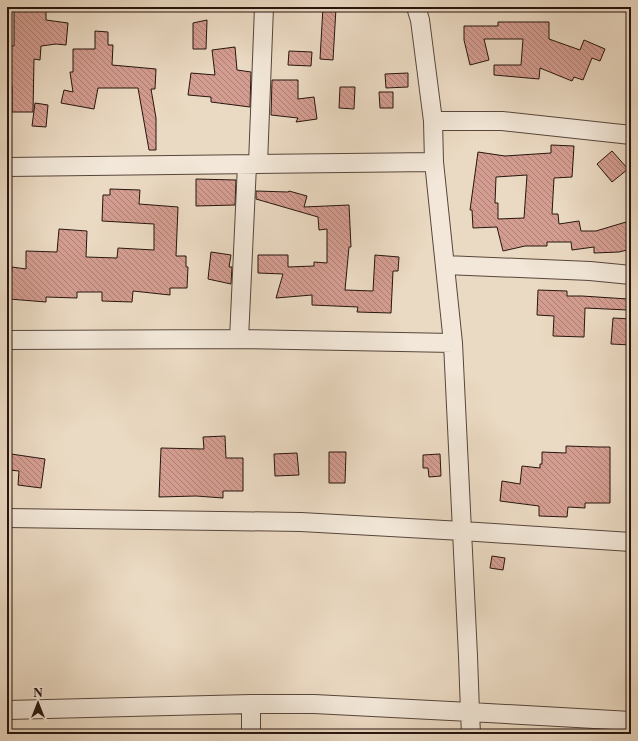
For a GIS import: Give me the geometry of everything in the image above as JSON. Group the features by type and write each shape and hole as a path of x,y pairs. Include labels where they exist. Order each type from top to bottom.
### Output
{"street":[{"path":"239,338 264,7"},
{"path":"416,7 420,20 433,121 434,162 453,343 471,734"},
{"path":"433,121 502,121 631,135"},
{"path":"7,167 434,162"},
{"path":"445,265 590,271 631,275"},
{"path":"7,340 239,338 453,343"},
{"path":"7,518 301,522 631,542"},
{"path":"251,704 251,734"},
{"path":"7,710 251,704 314,704 631,721"}],"building":[{"path":"14,7 46,7 46,20 68,23 66,45 56,44 41,46 40,60 34,59 33,112 12,112 12,86 7,86 8,46 14,46"},
{"path":"323,7 336,8 333,60 320,59"},
{"path":"207,20 206,49 193,49 193,23"},
{"path":"498,22 549,22 549,39 580,50 584,40 605,49 600,61 592,58 583,80 574,77 572,81 540,68 539,79 494,75 494,65 521,65 523,39 484,39 489,60 470,65 464,40 464,26 498,26"},
{"path":"95,31 108,32 108,45 113,45 112,65 156,69 155,89 151,89 156,118 156,150 149,150 138,88 98,88 94,109 61,103 64,90 73,92 70,72 73,72 73,49 95,49"},
{"path":"235,47 237,70 251,72 250,107 211,102 211,97 188,95 191,73 215,75 212,50"},
{"path":"289,51 312,52 311,66 288,65"},
{"path":"408,73 408,87 386,88 385,74"},
{"path":"272,80 298,80 298,99 314,97 317,119 296,122 298,118 271,115"},
{"path":"340,87 355,87 354,109 339,108"},
{"path":"379,92 393,92 393,108 380,108"},
{"path":"35,103 48,105 46,127 32,126"},
{"path":"551,145 574,146 572,177 554,178 552,214 558,214 559,224 579,221 581,231 596,231 626,222 631,239 631,249 619,252 594,253 594,247 572,250 571,242 547,242 547,246 525,246 503,251 497,227 473,228 472,210 470,210 478,152 505,156 551,153","holes":["527,175 524,218 498,219 498,203 495,203 496,177"]},
{"path":"612,151 628,169 612,182 597,164"},
{"path":"196,179 236,180 235,205 196,206"},
{"path":"110,189 140,190 139,204 178,207 176,256 186,256 186,267 188,267 187,288 170,288 170,295 133,291 132,302 102,301 102,292 77,292 77,298 46,297 46,302 9,299 12,267 26,269 26,251 57,252 59,229 87,231 86,257 117,258 118,248 154,250 154,224 102,221 103,195 110,195"},
{"path":"256,191 289,191 307,196 304,207 349,205 351,247 349,247 345,290 373,291 375,255 399,257 398,271 393,271 391,313 357,312 358,307 312,305 312,295 276,298 283,274 258,273 258,255 288,255 288,267 314,266 314,262 327,263 327,229 319,230 318,217 256,199"},
{"path":"211,252 231,255 229,267 232,267 231,284 208,279"},
{"path":"538,290 567,291 567,296 628,299 628,310 585,308 584,337 553,336 554,316 537,315"},
{"path":"613,318 631,319 631,345 611,344"},
{"path":"225,436 226,458 243,458 243,491 223,491 223,498 196,496 159,497 161,448 204,449 203,437"},
{"path":"566,446 610,447 610,503 585,503 585,508 568,507 567,517 539,516 539,506 500,501 502,481 520,484 522,466 540,468 540,464 542,464 542,452 566,453"},
{"path":"329,452 346,452 345,483 329,483"},
{"path":"297,453 299,475 275,476 274,454"},
{"path":"11,454 45,459 41,488 18,485 19,471 9,470"},
{"path":"440,454 441,476 429,477 428,468 423,468 423,455"},
{"path":"492,556 505,558 503,570 490,568"}]}
